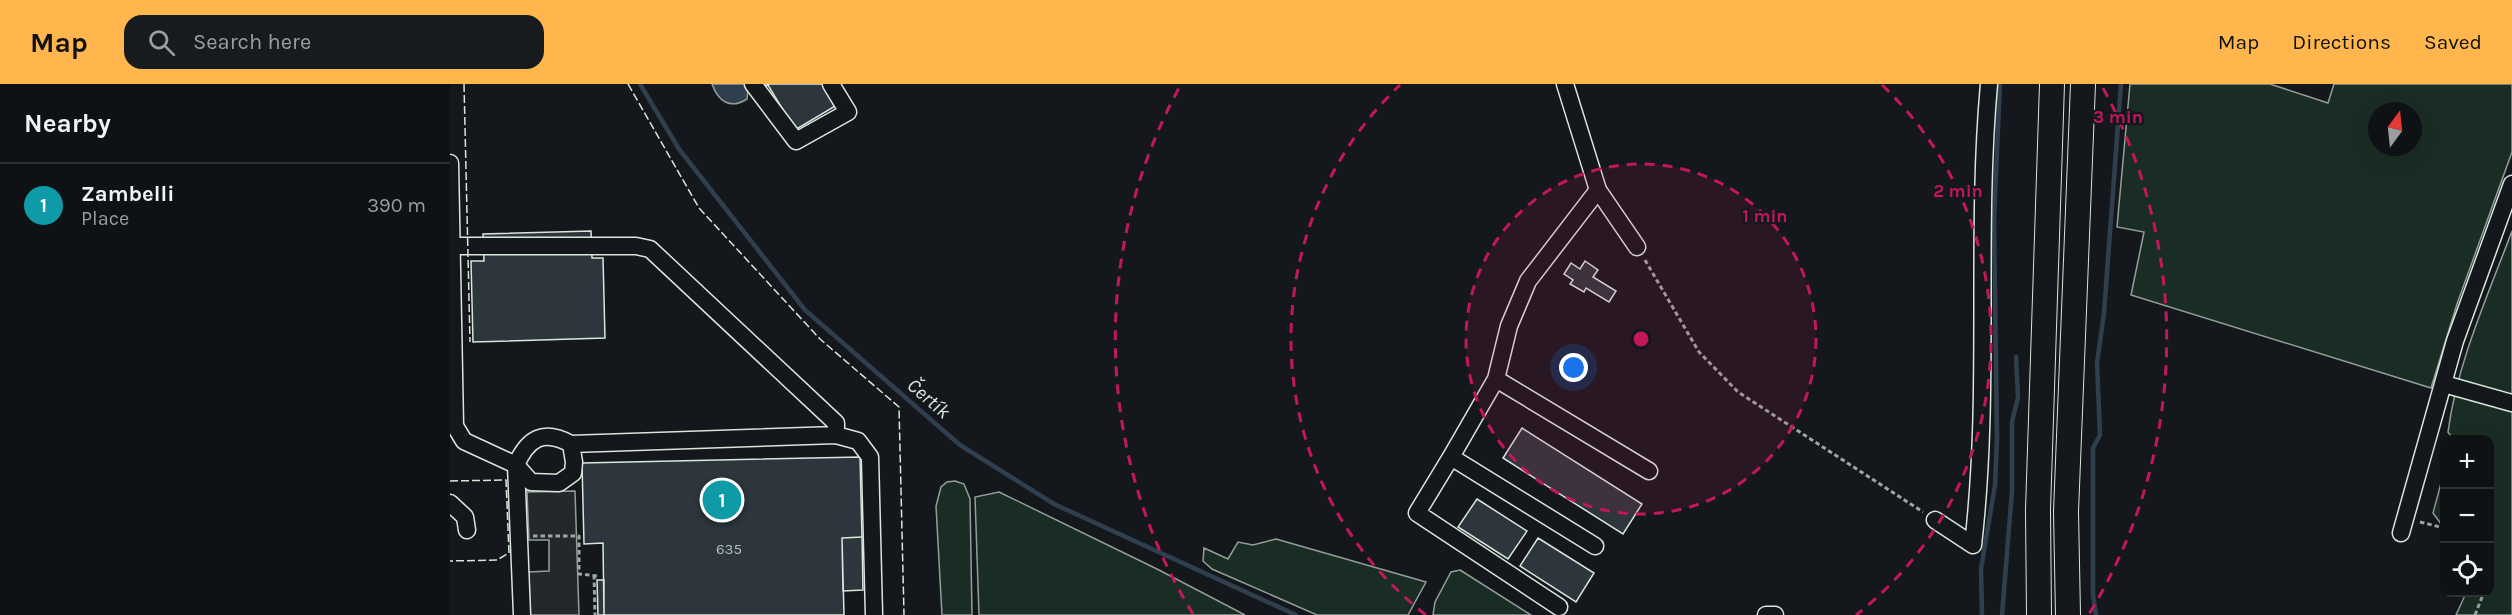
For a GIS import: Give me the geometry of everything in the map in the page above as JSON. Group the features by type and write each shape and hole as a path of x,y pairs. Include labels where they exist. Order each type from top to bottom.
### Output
{"highway":[{"path":"2039,615 2038,510 2052,84"},
{"path":"2067,615 2066,512 2083,84"}],"street":[{"path":"753,84 796,141 848,112 831,84"},
{"path":"1565,84 1598,190 1637,247"},
{"path":"1935,520 1973,545 1980,483 1984,376 1982,221 1984,135 1989,84"},
{"path":"450,163 455,426 464,441 516,465 531,482 559,483 573,473 571,444"},
{"path":"2404,525 2456,341 2512,184"},
{"path":"1559,607 1417,513 1496,379 1512,318 1528,281 1598,190"},
{"path":"451,246 636,246 650,249 836,423 836,435"},
{"path":"1496,379 1649,471"},
{"path":"2444,384 2512,403"},
{"path":"522,615 516,465 524,448 538,437 559,437 571,444 836,435 858,441 870,457 874,615"},
{"path":"1451,457 1595,546"},
{"path":"450,503 465,517 467,530"},
{"path":"1766,615 1774,615"}],"path":[{"path":"1637,247 1699,352 1738,392 1935,520"},
{"path":"2404,525 2440,528"},
{"path":"519,536 579,536 579,574 596,575 595,615"},
{"path":"2475,615 2482,597"}],"green space":[{"path":"2130,84 2270,84 2328,103 2334,84 2512,84 2512,152 2457,304 2431,388 2131,295 2144,232 2117,227"},
{"path":"2512,231 2512,615 2456,615 2464,597 2494,597 2494,435 2450,435 2448,432 2458,380"},
{"path":"955,481 964,484 970,499 972,615 942,615 936,506 941,487 947,482"},
{"path":"2440,487 2440,523 2433,513"},
{"path":"999,492 1245,615 979,615 975,497"},
{"path":"1276,539 1426,582 1408,615 1317,615 1212,569 1203,561 1204,548 1228,559 1238,542 1253,545"},
{"path":"1460,570 1531,615 1433,615 1435,602 1451,572"}],"shaded area":[{"path":"575,491 579,615 530,615 529,572 549,571 549,540 529,540 527,492"}],"water":[{"path":"712,84 744,84 748,90 747,99 735,104 725,102"}],"building":[{"path":"759,84 824,84 837,105 795,130 768,85 762,88"},
{"path":"591,231 592,258 603,258 605,338 473,342 471,261 484,261 483,234"},
{"path":"1585,261 1598,270 1593,277 1616,291 1609,302 1586,288 1584,292 1570,284 1573,280 1564,274 1571,263 1580,269"},
{"path":"1522,428 1642,504 1623,534 1503,458"},
{"path":"860,457 862,537 842,538 844,615 604,615 603,543 584,544 582,463"},
{"path":"1477,499 1527,531 1508,559 1458,527"},
{"path":"862,537 863,590 843,591 842,538"},
{"path":"1538,538 1594,573 1576,602 1520,566"},
{"path":"597,580 604,580 604,615 598,615"}],"waterway":[{"name":"Čertík","path":"640,84 679,149 805,310 960,445 1054,504 1296,615"},
{"path":"1982,615 1981,569 1995,485 1997,439 1994,219 2000,84"},
{"path":"2096,615 2093,595 2093,448 2100,435 2097,363 2104,313 2121,84"},
{"path":"2002,615 2012,491 2012,422 2018,397 2016,357"}],"fence":[{"path":"464,84 470,342"},
{"path":"628,84 699,208 820,339 899,407 904,615"},
{"path":"450,481 506,480 509,553 497,560 450,561"}],"place":[{"name":"Zambelli","path":"722,500"}]}
